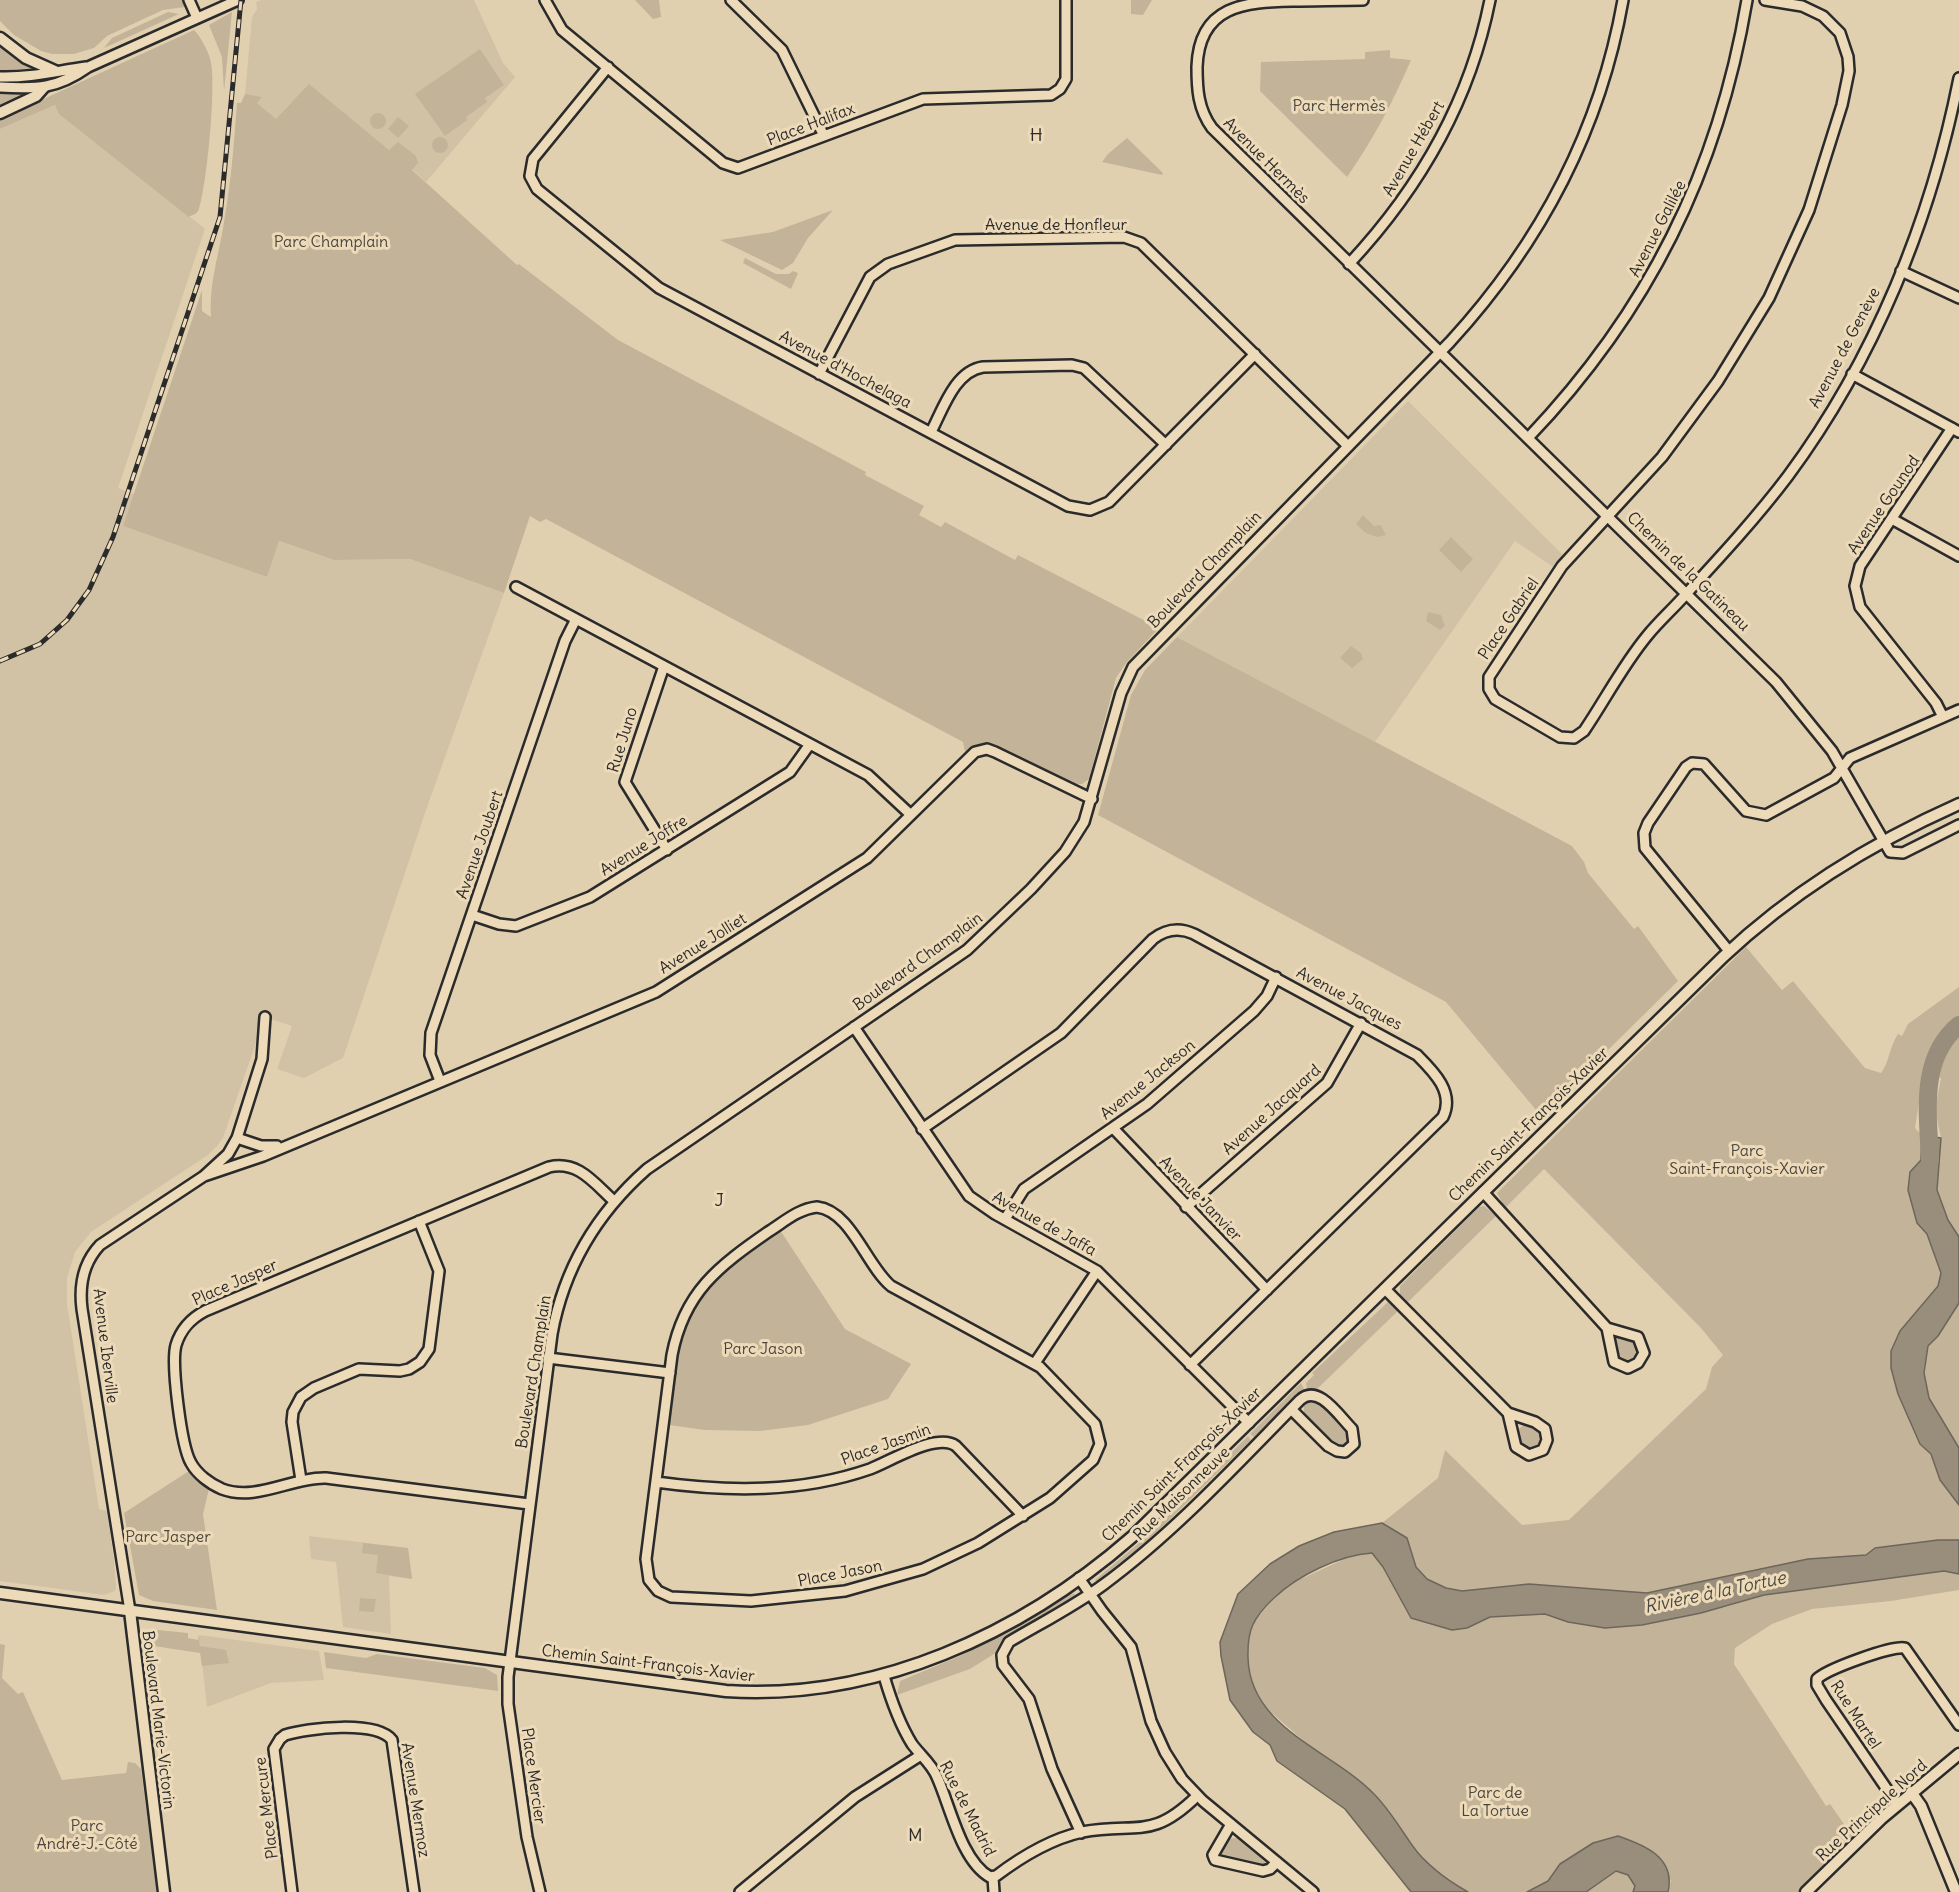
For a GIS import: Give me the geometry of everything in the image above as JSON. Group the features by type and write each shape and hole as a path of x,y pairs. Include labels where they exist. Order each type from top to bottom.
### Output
{"street":[{"path":"189,0 197,18"},
{"path":"0,87 44,87 69,81 88,67 238,0"},
{"name":"Place Halifax","path":"545,0 559,27 729,166 742,167 923,99 1046,96 1055,93 1066,79 1065,0"},
{"path":"731,0 782,50 824,136"},
{"name":"Avenue Hermès","path":"1363,0 1255,2 1236,6 1216,19 1205,32 1200,44 1197,63 1199,101 1212,128 1440,352"},
{"name":"Avenue Hébert","path":"1349,264 1401,203 1442,136 1475,59 1490,0"},
{"name":"Boulevard Champlain","path":"509,1663 556,1310 565,1282 581,1248 614,1201 655,1162 967,950 994,927 1065,852 1084,822 1121,693 1133,667 1440,352 1506,276 1558,194 1597,102 1612,52 1623,0"},
{"name":"Avenue Galilée","path":"1528,438 1569,394 1611,339 1651,279 1676,230 1702,173 1722,112 1737,56 1747,0"},
{"path":"1609,516 1682,433 1758,317 1809,210 1836,128 1850,64 1840,33 1830,21 1809,8 1765,0"},
{"path":"0,38 26,58 54,71"},
{"path":"0,77 30,78 54,71 88,67"},
{"name":"Avenue d'Hochelaga","path":"608,67 533,159 530,171 534,184 653,284 1068,506 1083,510 1097,508 1109,502 1255,354"},
{"name":"Avenue de Genève","path":"1688,593 1738,538 1788,475 1852,374 1901,271 1934,181 1959,78"},
{"path":"0,113 36,96 44,87"},
{"name":"Avenue de Honfleur","path":"819,374 873,273 888,264 955,240 1130,238 1142,243 1348,446"},
{"path":"1901,271 1959,298"},
{"name":"Chemin de la Gatineau","path":"1440,352 1688,593 1776,682 1815,727 1842,768 1883,840"},
{"path":"931,432 960,379 970,370 983,367 1072,365 1089,371 1166,445"},
{"path":"1852,374 1955,430"},
{"name":"Avenue Gounod","path":"1943,717 1936,703 1864,612 1855,594 1857,573 1955,430"},
{"name":"Place Gabriel","path":"1609,516 1562,566 1491,673 1488,685 1495,699 1560,737 1578,736 1584,731 1645,638 1688,593"},
{"path":"1892,519 1959,556"},
{"path":"516,587 875,780 910,815"},
{"name":"Avenue Joubert","path":"440,1081 430,1058 429,1040 553,675 576,619"},
{"name":"Rue Juno","path":"664,666 625,782 667,850"},
{"path":"1729,951 1647,853 1643,838 1648,823 1683,770 1692,763 1706,766 1741,807 1750,814 1760,816 1774,812 1834,778 1850,758 1959,710"},
{"name":"Avenue Joffre","path":"472,915 505,926 522,924 596,894 790,772 810,744"},
{"name":"Avenue Jolliet","path":"204,1176 234,1167 649,995 860,863 964,759 975,752 987,749 1092,799"},
{"name":"Chemin Saint-François-Xavier","path":"130,1611 673,1685 752,1693 808,1691 884,1676 928,1661 973,1640 1041,1603 1079,1578 1144,1526 1729,951 1796,895 1883,840 1959,804"},
{"path":"1883,840 1890,852 1898,854 1959,825"},
{"name":"Avenue Jacques","path":"922,1129 1061,1033 1161,933 1173,929 1190,932 1409,1048 1444,1087 1447,1097 1445,1112 1190,1365"},
{"name":"Avenue Jackson","path":"1005,1220 1024,1189 1153,1099 1254,1011 1263,1001 1276,977"},
{"name":"Avenue Iberville","path":"130,1611 82,1309 82,1280 90,1257 100,1245 204,1176 225,1158 237,1138 262,1059 265,1017"},
{"name":"Avenue Jacquard","path":"1186,1207 1327,1083 1361,1023"},
{"name":"Avenue de Jaffa","path":"854,1027 969,1196 1005,1220 1097,1271 1249,1423"},
{"name":"Avenue Janvier","path":"1113,1128 1267,1290"},
{"name":"Avenue Jolliet","path":"237,1138 266,1147 285,1145"},
{"name":"Place Jasper","path":"529,1504 326,1478 301,1480 246,1492 232,1492 210,1482 193,1467 185,1445 174,1365 180,1333 193,1318 205,1311 556,1165 575,1167 614,1201"},
{"path":"1483,1192 1606,1328 1614,1362 1628,1368 1638,1363 1644,1353 1638,1337 1606,1328"},
{"name":"Place Jason","path":"817,1208 830,1211 841,1219 878,1273 891,1286 1035,1363 1092,1420 1098,1428 1100,1444 1096,1455 1082,1472 1023,1516 978,1544 935,1564 862,1587 830,1594 767,1601 683,1599 658,1591 647,1573 646,1560 670,1373 681,1322 695,1295 708,1279 731,1258 797,1213 817,1208"},
{"path":"301,1480 292,1422 293,1412 301,1396 359,1369 399,1371 409,1369 420,1362 429,1349 439,1272 419,1221"},
{"path":"1035,1363 1097,1271"},
{"path":"1385,1289 1508,1413 1545,1429 1547,1440 1543,1450 1529,1455 1516,1447 1508,1413"},
{"path":"548,1358 670,1373"},
{"name":"Rue Maisonneuve","path":"1081,1833 1052,1769 1032,1706 1003,1665 1002,1655 1009,1642 1090,1595 1156,1542 1291,1409 1305,1396 1318,1396 1352,1429 1355,1437 1354,1444 1345,1452 1332,1449 1291,1409"},
{"name":"Place Jasmin","path":"656,1482 721,1489 795,1486 855,1474 931,1443 946,1441 956,1446 1023,1516"},
{"path":"1079,1578 1131,1647 1155,1731 1170,1761 1197,1796 1313,1892"},
{"name":"Boulevard Marie-Victorin","path":"0,1593 130,1611 164,1892"},
{"name":"Rue Martel","path":"1897,1804 1817,1685 1817,1679 1885,1651 1898,1647 1905,1648 1959,1725"},
{"name":"Place Mercier","path":"509,1663 508,1704 527,1837 540,1892"},
{"name":"Rue de Madrid","path":"884,1676 899,1719 921,1755 938,1777 954,1821 971,1856 980,1869 993,1877 1037,1850 1081,1833 1159,1824 1179,1813 1197,1796"},
{"name":"Place Mercure","path":"292,1892 274,1749 285,1735 331,1727"},
{"name":"Avenue Mermoz","path":"331,1727 381,1732 392,1740 414,1892"},
{"name":"Rue Principale Nord","path":"1806,1892 1897,1804 1959,1754"},
{"path":"740,1892 855,1797 921,1755"},
{"path":"1911,1792 1921,1806 1956,1892"},
{"path":"1232,1824 1214,1850 1215,1860 1263,1871 1270,1869 1277,1862"},
{"path":"993,1877 994,1892"}],"shaded area":[{"path":"261,0 474,0 503,63 515,77 426,182 412,169 276,120 256,103 261,97 245,94 252,17 257,9 256,2"},
{"path":"55,105 205,229 118,488 134,494 123,526 267,577 278,541 334,560 410,559 504,593 426,810 343,1058 304,1078 277,1069 292,1026 265,1017 223,1138 217,1146 208,1155 91,1232 75,1252 67,1278 67,1304 99,1509 107,1511 114,1561 116,1588 115,1591 104,1595 0,1581 0,129"},
{"path":"1408,401 1563,555 1553,567 1515,541 1375,742 1177,637"},
{"path":"309,1536 408,1548 412,1579 389,1576 391,1634 343,1627 336,1562 311,1559"},
{"path":"199,1635 319,1651 324,1680 271,1683 207,1707"}],"green space":[{"path":"0,0 182,0 185,7 163,10 107,36 94,48 74,54 52,54 41,51 14,35 0,21"},
{"path":"635,0 659,0 661,17 653,19"},
{"path":"1131,0 1152,0 1143,15 1131,14"},
{"path":"168,12 179,14 104,48 112,38"},
{"path":"232,12 224,92 222,57 209,25"},
{"path":"194,30 210,59 212,93 205,179 199,209 193,215 188,217 59,114 55,105 0,129 0,119"},
{"path":"0,45 33,69 33,73 0,72"},
{"path":"480,49 504,85 485,98 487,102 445,136 415,94"},
{"name":"Parc Hermès","path":"1390,50 1390,58 1411,60 1382,120 1347,177 1260,91 1261,62 1365,59 1365,52"},
{"name":"Parc Champlain","path":"309,84 389,150 398,142 416,156 418,163 412,170 517,265 519,264 618,340 866,472 865,475 924,506 919,515 941,527 945,522 1015,560 1018,555 1159,628 1126,663 1116,678 1089,779 1082,784 1073,784 987,744 975,745 965,752 963,742 546,519 540,522 530,516 504,593 410,559 334,560 279,541 267,577 123,526 202,290 202,311 211,317 211,292 229,193 237,103 241,103 245,94 262,97 257,103 276,119"},
{"path":"0,92 30,94 0,108"},
{"path":"378,113 386,121 378,129 370,121"},
{"path":"398,117 409,126 398,138 388,129"},
{"path":"440,137 448,145 440,153 432,145"},
{"path":"1127,138 1163,173 1162,175 1102,162"},
{"path":"833,210 808,238 793,263 782,270 720,240 773,232"},
{"path":"745,258 776,274 789,274 793,271 798,273 791,289 743,263"},
{"path":"1363,515 1374,526 1381,525 1386,535 1377,537 1366,533 1356,524"},
{"path":"1451,537 1473,559 1461,572 1439,550"},
{"path":"1428,612 1441,615 1445,626 1440,630 1426,621"},
{"path":"1177,637 1572,846 1584,862 1588,873 1634,929 1638,926 1678,981 1541,1116 1446,1002 1098,815 1131,695 1145,670"},
{"path":"1351,646 1361,653 1363,659 1352,668 1340,658"},
{"name":"Parc Saint-François-Xavier","path":"1746,947 1782,990 1793,981 1865,1068 1881,1073 1898,1034 1902,1036 1908,1024 1959,987 1959,1237 1948,1220 1937,1190 1941,1138 1935,1109 1941,1078 1924,1070 1915,1128 1922,1135 1921,1160 1910,1172 1917,1223 1927,1234 1941,1273 1938,1285 1900,1331 1891,1368 1898,1394 1920,1444 1931,1454 1940,1480 1959,1505 1959,1540 1938,1540 1875,1548 1866,1555 1808,1559 1647,1593 1529,1584 1462,1591 1446,1588 1427,1579 1416,1567 1407,1538 1382,1523 1438,1478 1445,1450 1522,1525 1569,1520 1706,1389 1712,1367 1723,1355 1701,1328 1544,1169 1505,1208 1497,1193"},
{"path":"1484,1206 1496,1216 1407,1303 1400,1295 1400,1286 1479,1207"},
{"name":"Parc Jason","path":"780,1230 845,1329 911,1364 888,1399 808,1425 760,1431 705,1430 669,1425 678,1357 694,1310 707,1291 724,1273"},
{"path":"1388,1302 1399,1310 1317,1389 1307,1389 1306,1383 1314,1375 1312,1373"},
{"path":"1959,1303 1959,1448 1929,1398 1924,1373 1928,1346 1938,1336"},
{"path":"1613,1336 1631,1340 1636,1344 1637,1354 1627,1361 1619,1358"},
{"path":"1301,1383 1304,1389 1254,1437 1250,1434"},
{"path":"1311,1400 1316,1401 1347,1432 1350,1440 1347,1444 1341,1446 1335,1444 1304,1413 1304,1405"},
{"path":"1523,1425 1536,1428 1541,1435 1537,1447 1526,1448 1520,1442 1517,1431"},
{"path":"1248,1436 1251,1440 1150,1539 1098,1582 1095,1580 1152,1532"},
{"name":"Parc Jasper","path":"189,1471 209,1489 203,1514 217,1610 153,1601 139,1595 124,1513"},
{"path":"363,1543 408,1548 412,1579 376,1573 378,1555 362,1553"},
{"name":"Parc de La Tortue","path":"1372,1553 1383,1567 1411,1618 1467,1628 1490,1617 1531,1613 1545,1614 1568,1622 1642,1625 1729,1606 1764,1595 1944,1571 1959,1574 1959,1590 1891,1601 1812,1609 1772,1624 1735,1648 1734,1664 1826,1806 1830,1804 1853,1837 1799,1892 1668,1892 1671,1880 1593,1843 1560,1864 1548,1881 1527,1892 1468,1892 1431,1866 1349,1772 1320,1755 1266,1708 1254,1687 1248,1664 1247,1636 1256,1619 1286,1586 1355,1554"},
{"path":"1074,1593 1076,1597 1005,1638 997,1652 970,1669 897,1695 900,1681 960,1656"},
{"path":"360,1598 376,1599 374,1612 359,1611"},
{"path":"158,1630 188,1633 188,1638 198,1640 199,1635 200,1646 226,1650 229,1663 202,1666 200,1653 147,1645 148,1636"},
{"name":"Parc André-J.-Côté","path":"0,1644 5,1645 2,1678 18,1694 23,1692 62,1780 126,1773 128,1762 135,1763 141,1769 157,1892 0,1892"},
{"path":"324,1652 366,1658 377,1654 485,1668 497,1675 498,1691 326,1668"},
{"path":"1236,1838 1267,1864 1263,1866 1220,1855 1228,1839"},
{"path":"1616,1871 1628,1875 1635,1886 1633,1892 1586,1892"}],"water":[{"path":"1922,1135 1941,1138 1937,1190 1948,1220 1959,1237 1959,1303 1938,1336 1928,1346 1924,1373 1929,1398 1959,1448 1959,1505 1940,1480 1931,1454 1920,1444 1898,1394 1891,1368 1891,1351 1900,1331 1938,1286 1941,1273 1927,1234 1917,1223 1908,1190 1910,1172 1921,1160"},
{"path":"1382,1523 1407,1538 1416,1567 1427,1579 1446,1588 1462,1591 1529,1584 1647,1593 1808,1559 1866,1555 1875,1548 1938,1540 1959,1540 1959,1574 1944,1571 1764,1595 1701,1613 1642,1625 1605,1628 1568,1622 1545,1614 1490,1617 1467,1628 1452,1630 1411,1618 1383,1567 1372,1553 1333,1562 1306,1575 1283,1590 1256,1618 1250,1632 1248,1648 1252,1682 1263,1703 1278,1721 1374,1794 1424,1859 1445,1877 1468,1892 1411,1892 1345,1809 1277,1761 1270,1745 1253,1732 1230,1700 1221,1656 1220,1642 1238,1594 1270,1564 1299,1546 1334,1532"},
{"path":"1618,1836 1647,1848 1663,1861 1669,1880 1668,1892 1633,1892 1635,1886 1628,1875 1616,1871 1586,1892 1527,1892 1548,1881 1560,1864 1593,1843"}],"waterway":[{"name":"Rivière à la Tortue","path":"1930,1160 1928,1105 1932,1070 1937,1053 1946,1038 1959,1025"}],"railway":[{"path":"0,661 40,644 67,620 89,590 113,537 220,217 241,0"}],"district":[{"name":"H","path":"1037,136"},
{"name":"J","path":"720,1201"},
{"name":"M","path":"916,1836"}]}
